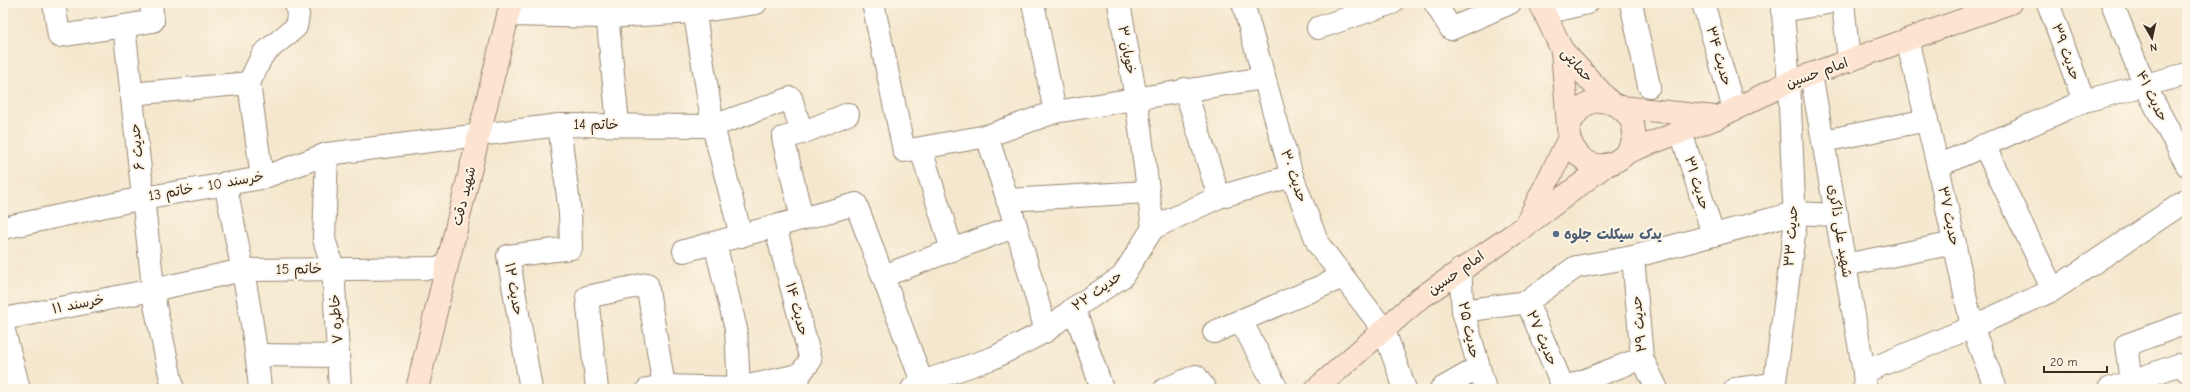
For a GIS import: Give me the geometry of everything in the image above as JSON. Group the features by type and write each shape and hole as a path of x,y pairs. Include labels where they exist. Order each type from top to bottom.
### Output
{"main road":[{"name":"امام حسین","path":"1628,152 1726,114 1789,82 2010,3"},
{"name":"حمایتی","path":"1543,8 1562,50 1615,104"},
{"name":"شهید دقت","path":"417,389 480,135 509,9"},
{"path":"1562,50 1569,132 1573,150 1582,160 1594,165 1606,165 1618,161 1628,152 1633,141 1633,128 1629,116 1615,104"},
{"path":"1569,132 1575,114 1584,105 1596,101 1726,114"},
{"name":"امام حسین","path":"1317,389 1419,299 1524,227 1569,132"},
{"path":"1524,227 1606,165"}],"street":[{"path":"54,3 59,36 153,21 151,3"},
{"path":"262,178 249,83 263,54 296,27 298,15 296,3"},
{"path":"509,9 606,10 756,3"},
{"path":"873,3 904,151 987,136 1055,112 1185,89 1263,78"},
{"path":"1033,3 1055,112"},
{"name":"خوبان ۳","path":"1119,3 1136,98 1147,192 1153,228"},
{"name":"حدیث ۳۰","path":"1242,3 1292,176 1318,244 1384,330 1405,389"},
{"path":"1318,28 1392,3"},
{"path":"1435,3 1451,29 1510,3"},
{"path":"1543,8 1587,3"},
{"path":"1631,3 1649,86"},
{"name":"حدیث ۳۴","path":"1703,3 1726,114"},
{"path":"1782,7 1827,3"},
{"path":"1843,3 1849,61"},
{"name":"حدیث ۳۹","path":"2048,3 2084,101"},
{"name":"حدیث ۴۱","path":"2112,3 2146,86 2187,165"},
{"path":"693,7 713,126 741,236"},
{"name":"حدیث ۳۳","path":"1774,387 1795,227 1789,82 1782,7"},
{"path":"606,10 618,124"},
{"name":"حدیث ۶","path":"124,26 153,290 173,389"},
{"name":"حدیث ۳۷","path":"1907,40 1938,166 1972,327 1996,389"},
{"name":"شهید علی ذاکری","path":"1811,74 1865,381"},
{"path":"1938,166 2084,101 2146,86 2187,74"},
{"path":"131,94 249,83"},
{"path":"1185,89 1219,197"},
{"path":"713,126 791,98 802,133"},
{"path":"802,219 783,138 802,133 848,114"},
{"path":"1824,141 1927,120"},
{"name":"خاتم 14","path":"480,135 559,125 618,124 713,126"},
{"name":"حدیث ۱۲","path":"531,389 508,256 572,248 570,213 559,125"},
{"name":"حدیث ۳۱","path":"1682,132 1713,235"},
{"name":"خرسند 10 - خاتم 13","path":"3,228 225,182 262,178 327,154 480,135"},
{"path":"987,136 1016,226 1046,331"},
{"path":"1984,145 2053,290"},
{"path":"920,149 952,250"},
{"name":"خاطره ۷","path":"327,154 324,239 333,268 340,389"},
{"path":"1153,228 1219,197 1292,176"},
{"path":"225,182 243,270 257,355 260,389"},
{"path":"1007,200 1147,192"},
{"path":"1865,381 1972,327 2053,290 2187,200"},
{"path":"684,251 856,204 883,276 917,385"},
{"path":"1526,302 1576,267 1633,257 1794,213 1837,215"},
{"name":"حدیث ۱۴","path":"775,226 811,360 798,382"},
{"path":"883,276 1016,226"},
{"name":"حدیث ۲۲","path":"917,385 993,358 1046,331 1074,308 1122,277 1153,228"},
{"path":"715,243 736,329 739,388"},
{"path":"1845,265 1954,243"},
{"name":"حدیث ۲۹","path":"1633,257 1642,358 1657,389"},
{"name":"خاتم 15","path":"153,290 243,270 446,268"},
{"name":"حدیث ۲۵","path":"1460,270 1463,311 1485,389"},
{"path":"1214,332 1343,277"},
{"path":"597,389 587,297 648,284 656,388 739,388 798,382"},
{"name":"خرسند ۱۱","path":"3,319 153,290"},
{"name":"حدیث ۲۷","path":"1463,311 1526,302 1563,389"},
{"path":"1074,308 1102,389"},
{"path":"1240,321 1277,389"},
{"path":"2131,385 2126,345 2187,323"},
{"path":"3,327 12,378"},
{"path":"257,355 338,356"},
{"path":"1563,389 1642,358"},
{"path":"2109,389 2131,385 2178,365 2184,366 2187,372"},
{"path":"1441,389 1478,368"},
{"path":"1165,389 1196,376 1206,389"},
{"path":"1735,389 1774,387"}],"place":[{"name":"یدک سیکلت جلوه","path":"1556,234"}]}
